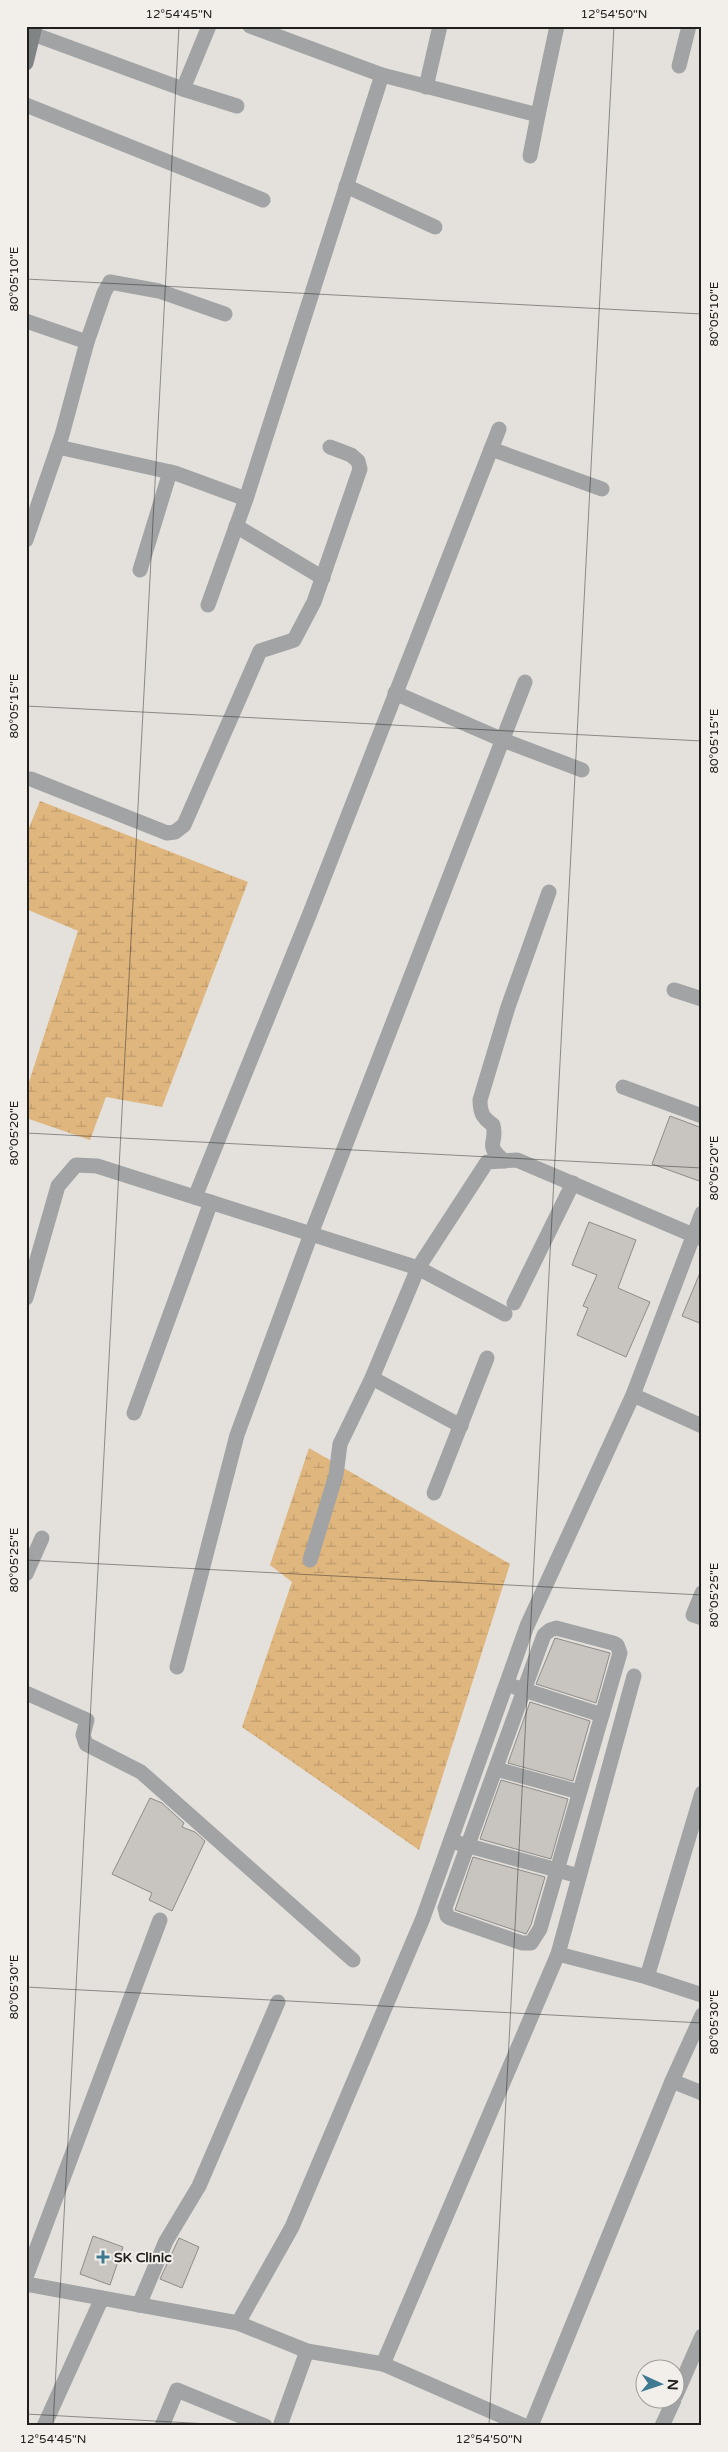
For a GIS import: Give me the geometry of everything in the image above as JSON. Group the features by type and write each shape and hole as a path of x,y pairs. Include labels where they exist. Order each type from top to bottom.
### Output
{"street":[{"path":"183,89 209,26"},
{"path":"250,26 382,75 538,115"},
{"path":"426,87 440,26"},
{"path":"530,156 557,26"},
{"path":"679,66 689,26"},
{"path":"26,63 34,30 183,89 237,106"},
{"path":"208,605 246,499 382,75"},
{"path":"26,106 263,200"},
{"path":"346,186 435,227"},
{"path":"26,540 58,447 87,342 104,292 110,282 160,291 225,314"},
{"path":"26,320 87,342"},
{"path":"195,1197 396,694 499,428"},
{"path":"58,447 170,472 246,499"},
{"path":"28,781 158,830 175,832 184,825 260,651 294,640 304,625 323,578 360,469 358,460 351,455 330,447"},
{"path":"491,449 602,489"},
{"path":"140,570 170,472"},
{"path":"236,526 323,578"},
{"path":"177,1667 237,1434 311,1234 525,682"},
{"path":"396,694 503,740 582,770"},
{"path":"504,1161 494,1152 491,1145 495,1133 493,1125 485,1119 480,1111 480,1100 508,1008 549,892"},
{"path":"674,990 702,999"},
{"path":"622,1087 702,1116"},
{"path":"310,1560 336,1475 340,1444 372,1378 418,1268 487,1162 518,1160 697,1237"},
{"path":"26,1298 58,1186 76,1165 97,1166 418,1268 509,1308 573,1183"},
{"path":"134,1414 211,1202"},
{"path":"238,2323 292,2227 423,1918 527,1626 633,1395 697,1237 702,1213"},
{"path":"434,1492 487,1358"},
{"path":"372,1378 461,1426"},
{"path":"633,1395 702,1426"},
{"path":"26,1574 42,1538"},
{"path":"702,1593 693,1615 702,1618"},
{"path":"556,1628 618,1645 620,1653 602,1715 537,1935 531,1943 522,1943 447,1916 446,1903 544,1636 550,1630 556,1628"},
{"path":"383,2364 558,1954 634,1676"},
{"path":"506,1683 524,1691 602,1715"},
{"path":"26,1694 87,1720 83,1735 86,1744 140,1772 353,1960"},
{"path":"496,1769 579,1792"},
{"path":"647,1977 702,1793"},
{"path":"450,1841 579,1876"},
{"path":"26,2277 160,1920"},
{"path":"558,1954 647,1977 702,1995"},
{"path":"139,2305 166,2241 199,2186 278,2002"},
{"path":"531,2426 672,2081 702,2014"},
{"path":"672,2081 702,2093"},
{"path":"26,2284 238,2323 307,2351 383,2364 525,2426"},
{"path":"44,2426 102,2298"},
{"path":"686,2372 702,2336"},
{"path":"280,2426 307,2351"},
{"path":"162,2426 177,2390 264,2426"},
{"path":"662,2426 669,2410"}],"green space":[{"path":"40,801 248,882 162,1107 106,1097 90,1140 26,1118 26,1091 78,931 26,909 26,835"},
{"path":"309,1448 510,1564 419,1850 242,1727 292,1582 270,1565"}],"building":[{"path":"670,1116 702,1128 702,1182 652,1164"},
{"path":"589,1222 636,1240 618,1288 650,1302 626,1357 577,1335 588,1308 583,1306 597,1275 572,1265"},
{"path":"702,1268 702,1324 682,1316"},
{"path":"555,1638 610,1653 596,1703 536,1684"},
{"path":"530,1702 590,1721 573,1781 508,1763"},
{"path":"501,1780 568,1799 551,1859 480,1839"},
{"path":"150,1798 162,1803 184,1823 182,1827 195,1832 205,1841 172,1911 149,1900 152,1893 112,1874"},
{"path":"473,1857 545,1877 531,1925 526,1934 455,1910"},
{"path":"93,2236 123,2247 110,2285 80,2274"},
{"path":"179,2238 199,2247 182,2288 160,2279"}],"place":[{"name":"SK Clinic","path":"103,2257"}]}
